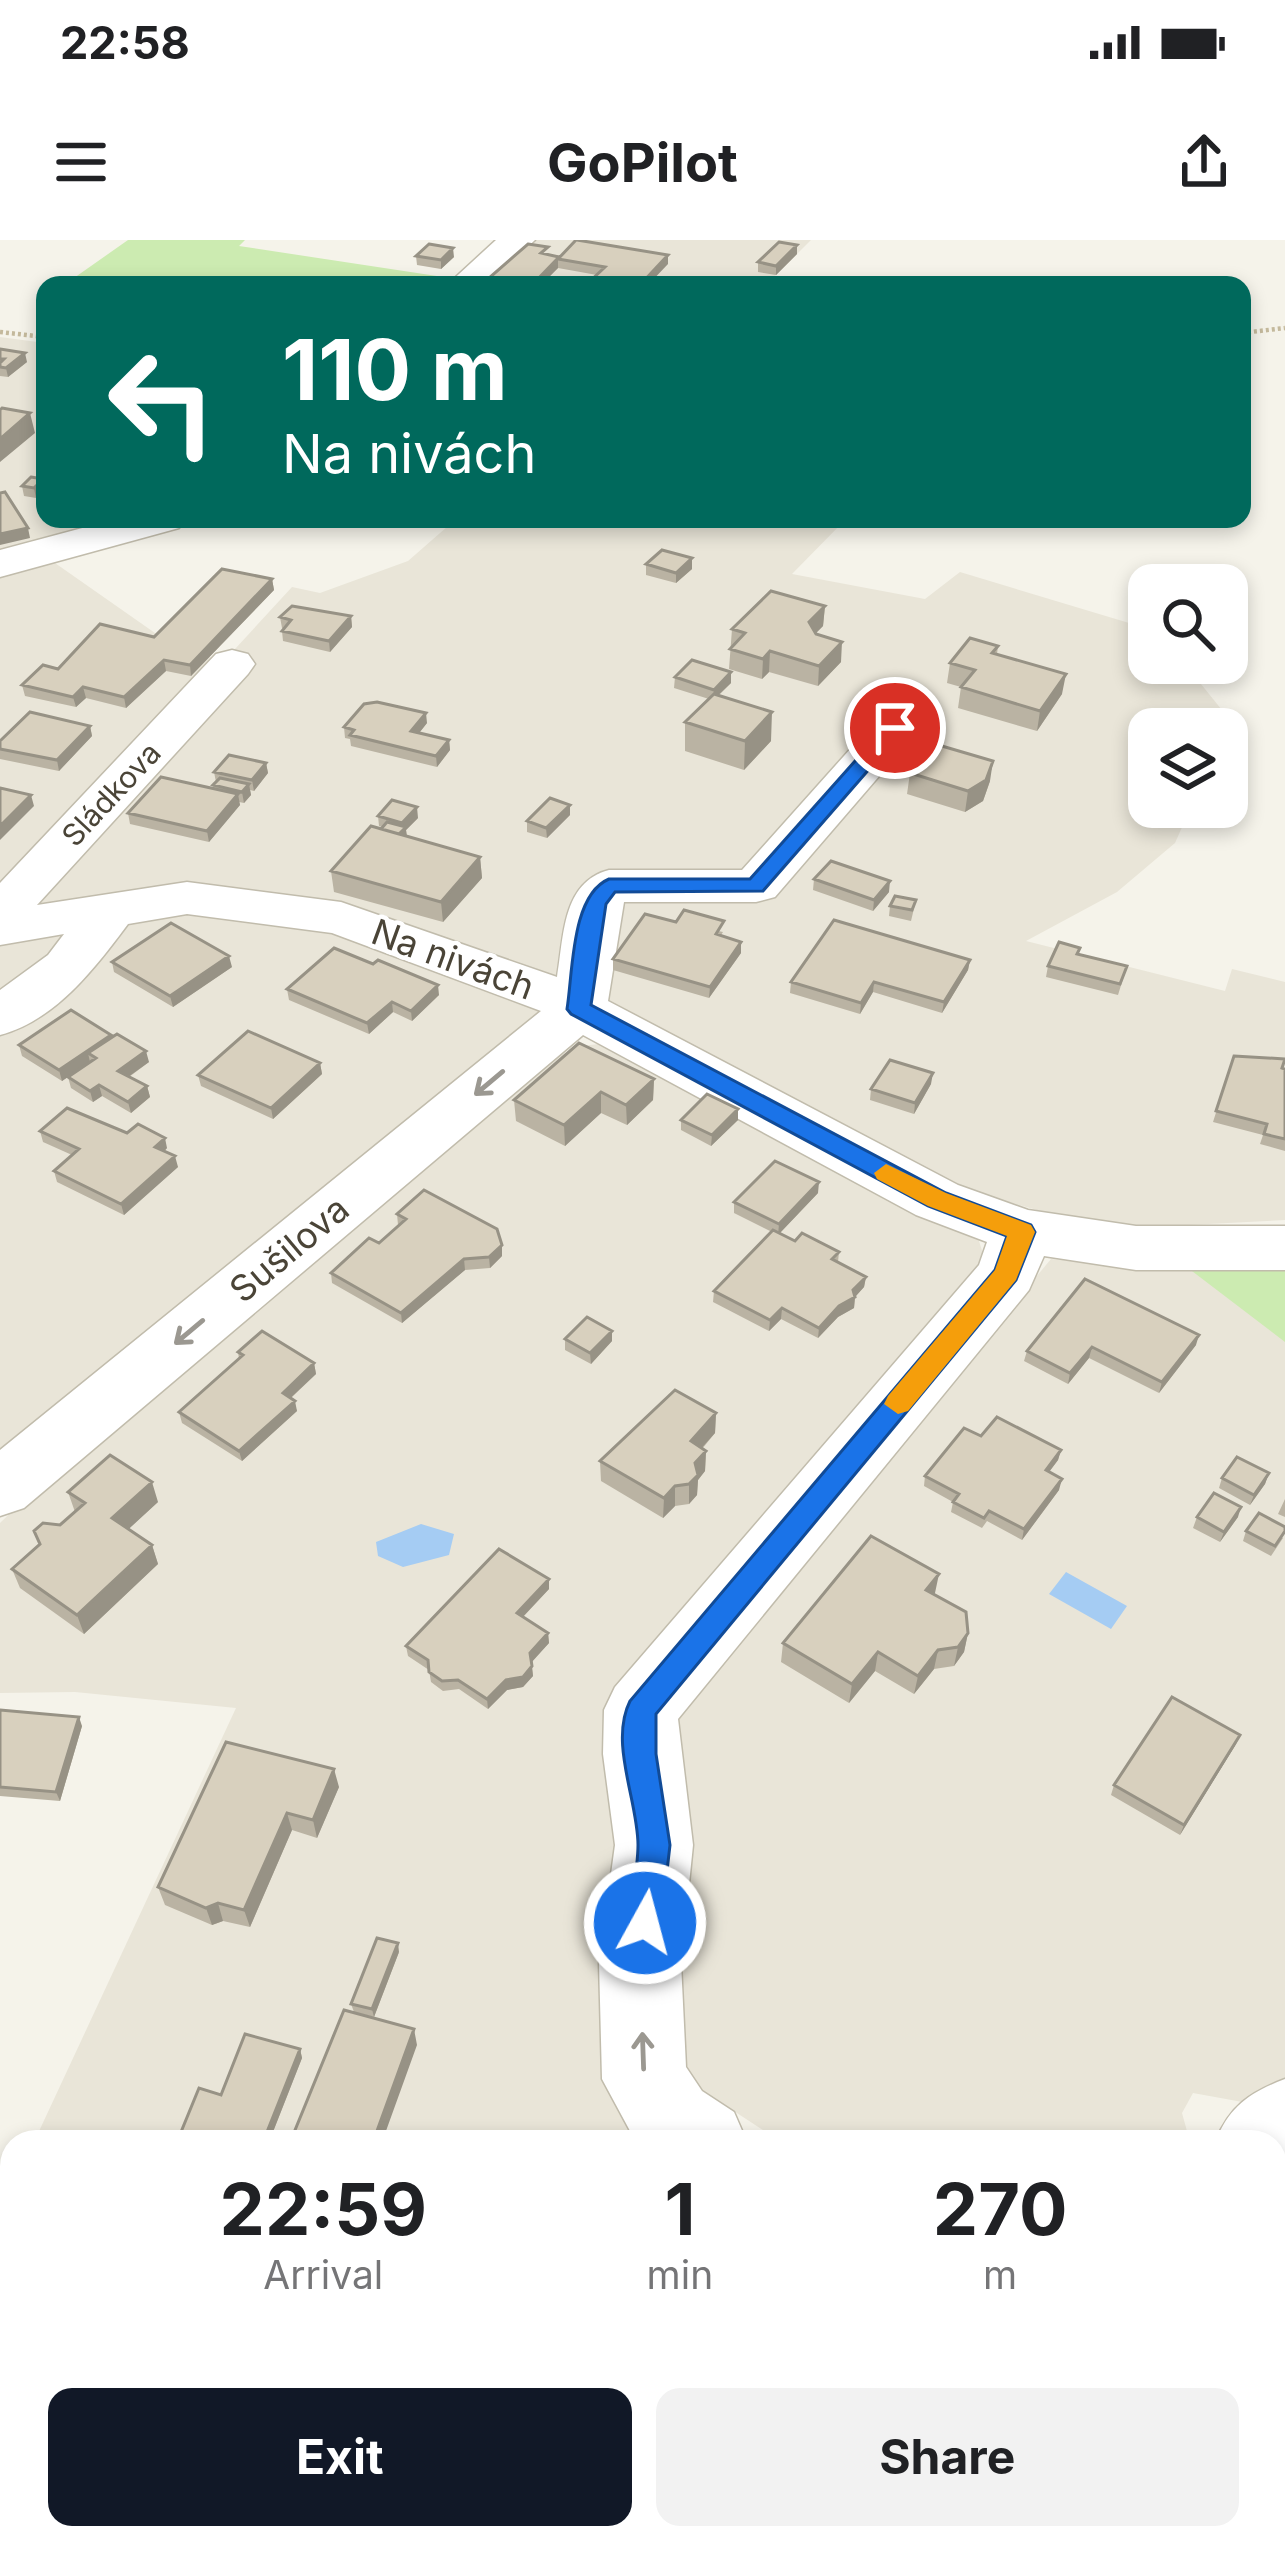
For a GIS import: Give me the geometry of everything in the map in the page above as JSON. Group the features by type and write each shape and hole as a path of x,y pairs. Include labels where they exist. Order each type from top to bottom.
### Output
{"street":[{"path":"475,276 517,240"},
{"path":"0,564 131,528"},
{"name":"Sládkova","path":"3,928 1,913 232,664"},
{"path":"579,1009 596,903 609,886 756,886 895,728"},
{"name":"Na nivách","path":"3,928 187,898 341,918 579,1009 937,1200 1022,1232 1136,1248 1285,1248"},
{"path":"0,1017 67,968 111,910"},
{"name":"Sušilova","path":"0,1490 579,1009"},
{"path":"686,2130 673,2121 644,2079 640,1962 654,1845 640,1710 1007,1274 1022,1232"}],"path":[{"path":"1251,332 1285,328"},
{"path":"0,332 36,336"}],"shaded area":[{"path":"533,240 811,240 775,276 494,276"},
{"path":"0,337 36,342 36,528 95,528 0,554"},
{"path":"446,528 837,528 792,574 925,599 960,572 1128,623 1128,684 1201,684 1220,708 1128,708 1128,828 1182,828 1175,843 1117,892 1026,941 1225,991 1232,969 1285,982 1285,1220 1130,1228 1054,1215 964,1189 569,982 189,886 30,905 0,913 0,576 55,563 165,640 223,662 292,587 320,593 408,561"},
{"path":"186,909 329,929 544,1012 0,1461 0,939"},
{"path":"609,1043 978,1238 986,1263 608,1702 631,1834 602,2024 602,2080 636,2130 40,2130 236,1708 75,1692 0,1693 0,1523 40,1484 542,1064 580,1046"},
{"path":"1051,1259 1142,1267 1285,1269 1285,2083 1259,2105 1193,2093 1182,2113 1187,2130 763,2130 685,2079 669,1964 677,1707"}],"green space":[{"path":"128,240 245,240 239,246 437,276 77,276"},
{"path":"1188,1268 1285,1269 1285,1342"}],"water":[{"path":"421,1524 454,1534 449,1555 403,1567 378,1556 376,1542"},
{"path":"1066,1572 1127,1606 1111,1629 1049,1594"}],"building":[{"path":"576,240 668,255 648,276 596,276 605,267 558,259"},
{"path":"779,242 797,245 776,266 758,262"},
{"path":"429,244 453,248 441,260 416,256"},
{"path":"528,244 548,247 541,253 559,257 541,276 491,276"},
{"path":"0,349 25,353 6,368 0,367 4,359 0,359"},
{"path":"0,410 30,413 0,439"},
{"path":"31,477 36,478 34,488 22,486"},
{"path":"5,492 28,528 0,534 0,493"},
{"path":"662,550 692,558 676,573 646,564"},
{"path":"222,569 272,579 190,665 164,660 124,697 83,687 73,697 22,685 43,665 58,669 100,624 154,637"},
{"path":"771,591 825,606 809,622 816,634 842,642 819,666 770,651 763,659 730,649 745,633 732,629"},
{"path":"292,606 351,616 329,641 282,631 291,620 280,617"},
{"path":"970,638 998,646 992,653 1066,674 1040,711 961,687 975,670 950,663"},
{"path":"692,660 731,672 714,690 675,677"},
{"path":"714,694 772,712 745,741 685,722"},
{"path":"377,702 426,713 411,731 449,740 436,756 350,735 354,730 344,727 364,704"},
{"path":"30,712 90,726 57,760 0,749 0,741"},
{"path":"935,744 993,761 986,780 968,791 910,773"},
{"path":"229,755 266,763 252,780 214,772"},
{"path":"161,777 238,794 207,831 128,813"},
{"path":"220,778 249,784 242,792 213,785"},
{"path":"0,788 31,795 0,826"},
{"path":"550,798 570,805 546,828 527,821"},
{"path":"392,800 417,807 402,823 378,816"},
{"path":"387,822 406,827 399,834 381,829"},
{"path":"371,826 480,857 441,902 331,871"},
{"path":"831,861 890,881 874,900 814,879"},
{"path":"895,896 916,900 912,910 890,906"},
{"path":"684,910 724,921 716,934 741,942 710,987 613,959 645,914 676,922"},
{"path":"834,920 970,960 944,1002 874,982 861,1003 791,982"},
{"path":"171,923 229,956 170,996 112,962"},
{"path":"1059,942 1080,948 1077,954 1127,966 1120,984 1048,966"},
{"path":"334,948 438,985 411,1011 392,1002 367,1023 287,989"},
{"path":"71,1010 111,1035 59,1070 19,1045"},
{"path":"248,1031 320,1063 271,1108 198,1075"},
{"path":"117,1034 146,1051 118,1071 147,1086 128,1102 99,1085 90,1091 68,1077 96,1058 88,1053"},
{"path":"579,1043 654,1079 626,1105 601,1092 564,1125 514,1100"},
{"path":"1234,1056 1285,1059 1285,1139 1264,1134 1267,1124 1216,1111"},
{"path":"890,1060 933,1073 915,1103 871,1089"},
{"path":"707,1094 738,1109 712,1135 681,1120"},
{"path":"67,1108 127,1133 138,1124 165,1138 155,1147 175,1156 121,1204 54,1171 79,1149 40,1131"},
{"path":"775,1161 819,1182 779,1224 734,1202"},
{"path":"424,1190 497,1229 502,1245 489,1257 464,1259 401,1313 331,1273 369,1238 379,1243 406,1219 397,1214"},
{"path":"773,1230 795,1241 802,1233 839,1252 832,1259 866,1277 853,1290 855,1297 839,1306 819,1328 782,1308 770,1320 714,1291"},
{"path":"1085,1279 1199,1335 1162,1382 1092,1347 1070,1373 1027,1351"},
{"path":"587,1317 612,1331 590,1353 565,1339"},
{"path":"262,1331 314,1363 283,1393 295,1401 239,1451 179,1412 243,1355 238,1352"},
{"path":"675,1390 716,1413 691,1441 706,1451 695,1463 698,1475 689,1484 675,1486 664,1498 600,1461"},
{"path":"997,1417 1061,1450 1046,1470 1062,1479 1024,1529 989,1511 984,1518 953,1502 959,1494 925,1476 964,1428 981,1436"},
{"path":"110,1455 152,1482 112,1518 152,1545 77,1615 12,1569 40,1544 34,1531 43,1523 60,1525 85,1503 68,1492"},
{"path":"1237,1457 1269,1473 1254,1495 1222,1478"},
{"path":"1214,1493 1241,1507 1224,1532 1197,1517"},
{"path":"1259,1513 1285,1527 1275,1546 1246,1531"},
{"path":"871,1536 939,1574 926,1590 966,1612 968,1633 958,1647 938,1650 918,1676 878,1652 852,1684 783,1643"},
{"path":"499,1549 549,1579 517,1613 548,1633 530,1653 532,1666 523,1677 506,1680 487,1699 458,1680 442,1681 429,1672 428,1660 406,1646"},
{"path":"1172,1697 1240,1735 1184,1825 1114,1785"},
{"path":"0,1710 79,1717 56,1792 0,1787"},
{"path":"226,1742 334,1769 313,1820 287,1813 244,1910 218,1903 206,1908 158,1887"},
{"path":"377,1938 398,1943 372,2009 351,2004"},
{"path":"344,2010 414,2029 377,2130 295,2130"},
{"path":"245,2034 300,2049 268,2130 182,2130 199,2088 221,2095"}],"slow traffic":[{"path":"886,1173 937,1200 1022,1232 1007,1274 898,1404"}],"route":[{"path":"645,1923 654,1845 640,1710 1007,1274 1022,1232 937,1200 579,1009 596,903 609,886 756,886 895,728"}]}
